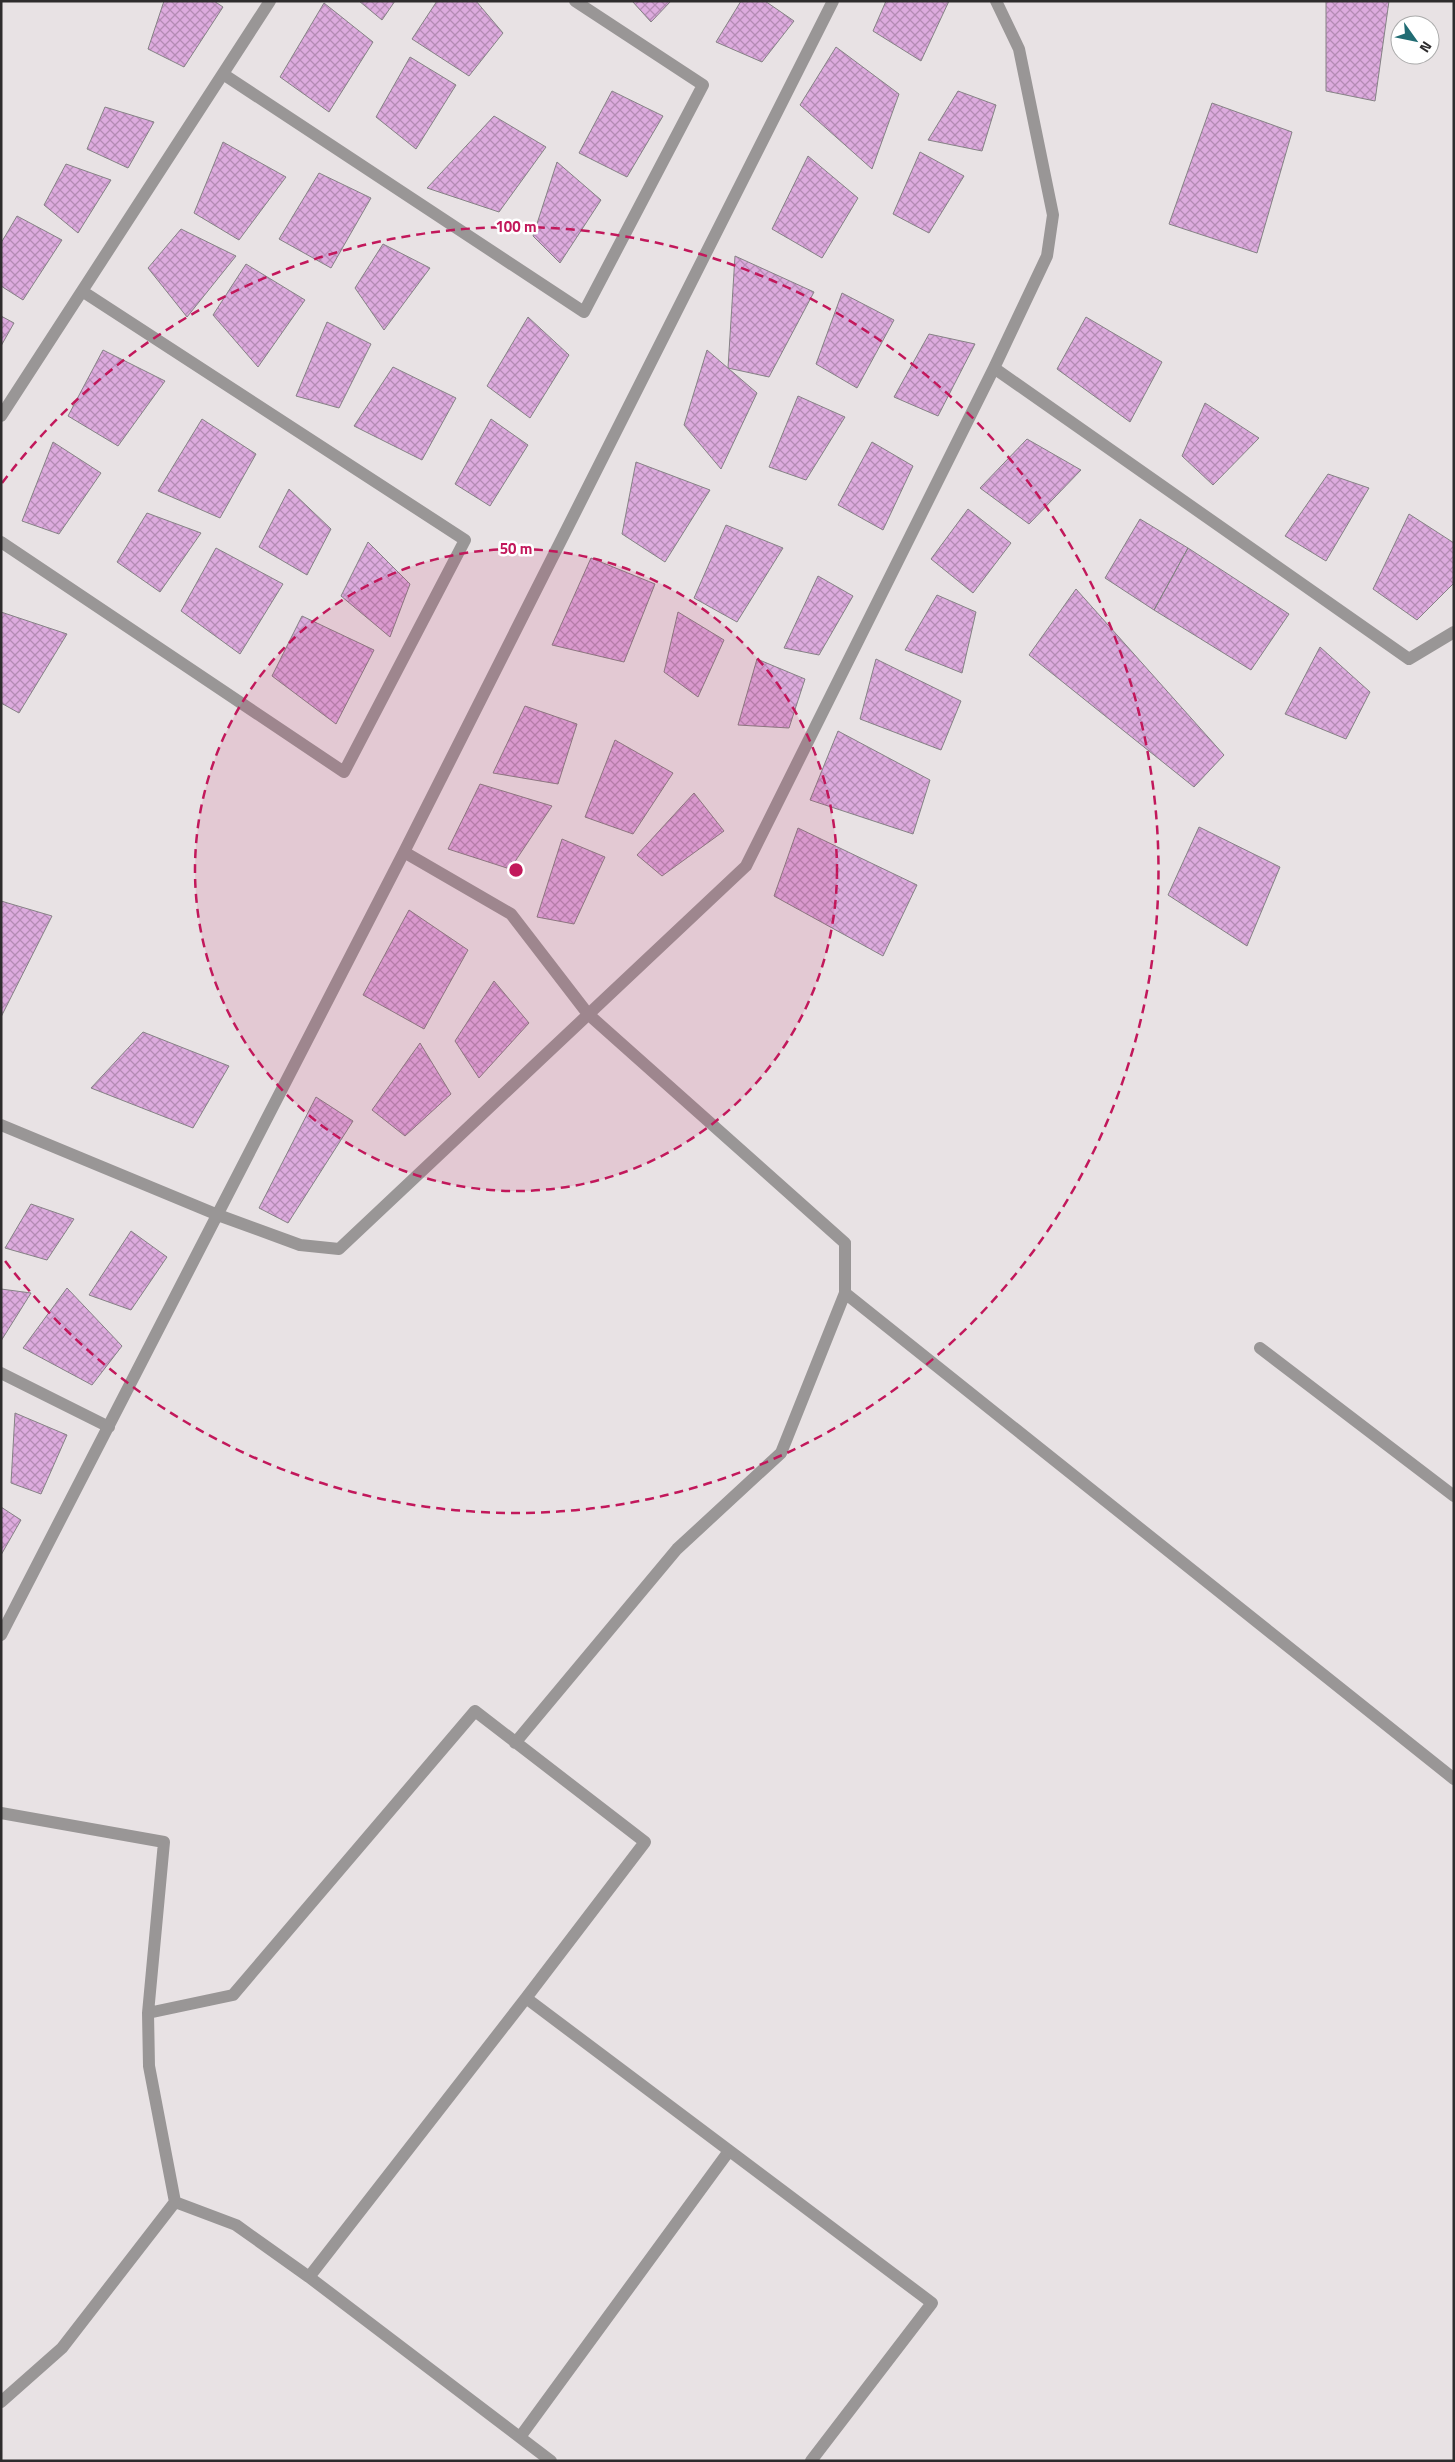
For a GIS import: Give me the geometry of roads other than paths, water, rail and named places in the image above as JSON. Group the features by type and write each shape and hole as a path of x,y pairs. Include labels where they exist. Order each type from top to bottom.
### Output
{"street":[{"path":"1,416 270,1"},
{"path":"223,74 584,312 702,85 575,1"},
{"path":"1,1635 5,1619 109,1426 404,852 833,1"},
{"path":"1,1125 218,1215 300,1244 339,1249 746,866 994,368 1047,256 1053,215 1019,49 996,1"},
{"path":"1,542 344,772 465,540 82,291"},
{"path":"994,368 1409,659 1454,632"},
{"path":"404,852 511,914 588,1014 845,1243 845,1293 781,1453 677,1549 514,1743"},
{"path":"845,1293 1454,1779"},
{"path":"1260,1348 1454,1496"},
{"path":"1,1373 109,1426"},
{"path":"148,2013 233,1995 475,1711 514,1743 645,1842 309,2277"},
{"path":"1,1813 164,1842 148,2013 149,2066 175,2202 62,2348 1,2402"},
{"path":"526,1998 932,2303 811,2461"},
{"path":"520,2437 729,2151"},
{"path":"175,2202 236,2225 309,2277 550,2461"}]}
